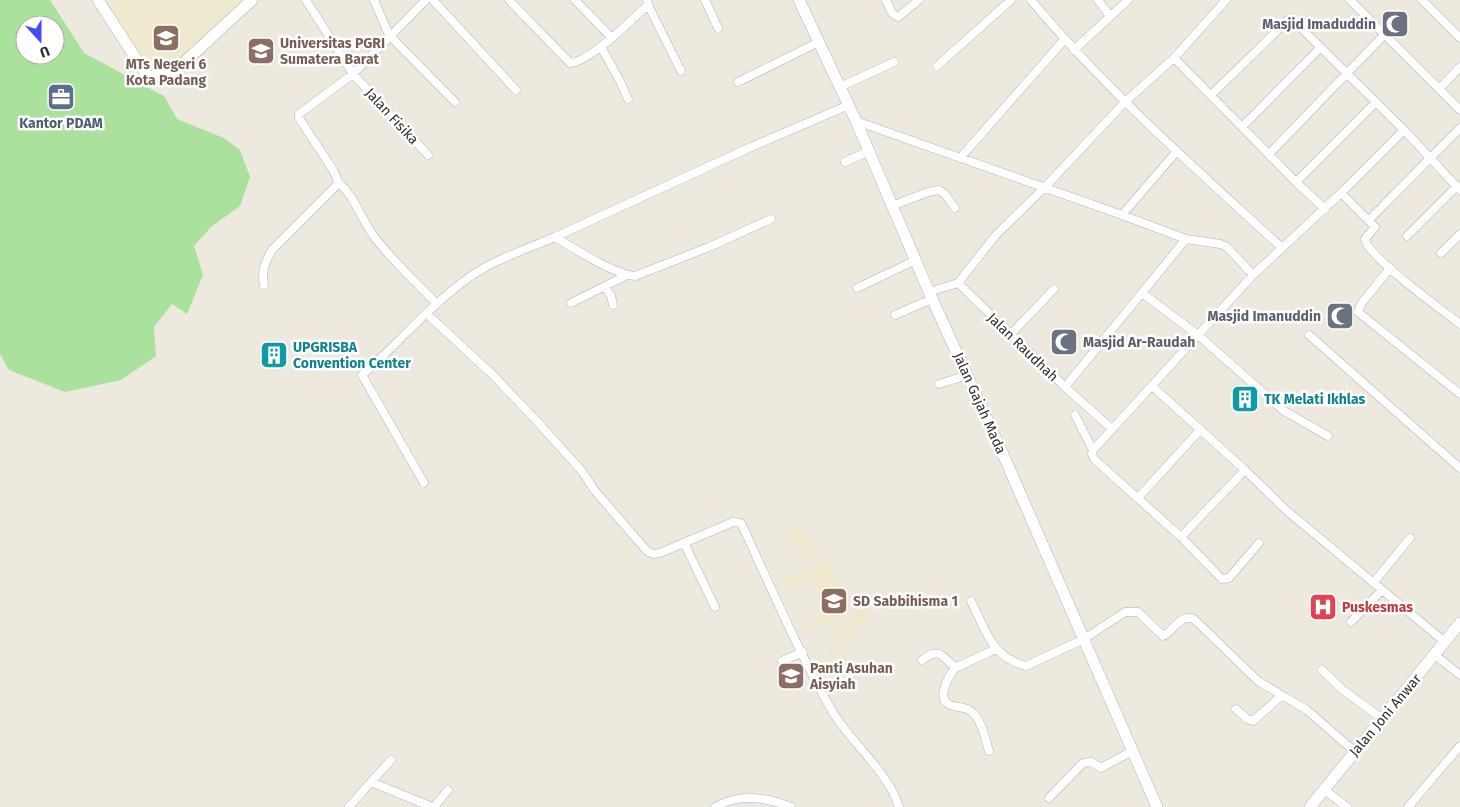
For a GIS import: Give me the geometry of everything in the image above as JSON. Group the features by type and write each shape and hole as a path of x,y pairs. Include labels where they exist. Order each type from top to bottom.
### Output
{"main road":[{"path":"98,0 146,74 151,77 168,74 178,68 252,0"},
{"name":"Jalan Gajah Mada","path":"799,0 856,121 1157,807"},
{"name":"Jalan Joni Anwar","path":"1310,807 1460,623"}],"street":[{"name":"Jalan Fisika","path":"306,0 352,74 428,155"},
{"path":"374,0 390,35 455,102"},
{"path":"426,0 352,74 321,96 301,112 299,116 339,183 352,196 374,236 436,304"},
{"path":"433,0 516,90"},
{"path":"509,0 570,63 577,62 601,47 647,3 680,71"},
{"path":"574,0 611,37"},
{"path":"706,0 718,28"},
{"path":"886,0 892,13 898,17 919,0"},
{"path":"938,66 1011,0"},
{"path":"1031,0 1064,40 1125,102 1281,247"},
{"path":"1098,0 1110,16"},
{"path":"1074,50 1128,0"},
{"path":"896,315 931,295 958,283 996,235 1045,187 1125,102 1174,58 1226,0"},
{"path":"1350,0 1460,110"},
{"path":"1422,0 1460,38"},
{"path":"1211,95 1288,20 1292,19 1404,130 1458,188 1407,236"},
{"path":"1269,154 1385,34"},
{"path":"961,157 1064,40"},
{"path":"738,82 819,42"},
{"path":"601,47 628,99"},
{"path":"1242,126 1320,48"},
{"path":"1174,58 1296,182 1325,208"},
{"path":"840,87 894,62"},
{"path":"1439,88 1460,68"},
{"path":"1296,182 1376,102"},
{"path":"424,483 362,375 436,304 484,269 751,147 849,106"},
{"path":"856,121 1186,239 1226,246 1253,275"},
{"path":"1369,220 1460,128"},
{"path":"1093,450 1253,275 1341,193 1404,130"},
{"path":"1122,215 1177,151"},
{"path":"845,162 869,152"},
{"path":"264,285 262,276 266,260 272,250 339,183"},
{"path":"892,206 928,192 939,190 946,194 955,208"},
{"path":"1341,193 1375,227 1365,239 1366,243 1390,268 1460,324"},
{"path":"571,303 627,275 640,274 709,247 771,219"},
{"path":"1441,253 1460,234"},
{"path":"555,237 580,252 627,275"},
{"path":"1065,387 1186,239"},
{"path":"857,288 916,260"},
{"path":"1390,268 1361,304 1358,309 1361,315 1460,394"},
{"name":"Jalan Raudhah","path":"958,283 1065,387 1112,429"},
{"path":"605,287 611,296 613,305"},
{"path":"1012,334 1054,289"},
{"path":"1142,292 1198,335 1284,410 1328,436"},
{"path":"426,314 493,376 533,417 647,551 653,554 660,553 733,522 741,523 833,711 883,778 900,807"},
{"path":"1309,336 1460,468"},
{"path":"939,384 968,375"},
{"path":"1152,386 1287,511 1445,642"},
{"path":"1075,415 1093,450 1094,459 1181,537 1222,579 1229,578 1259,543"},
{"path":"1138,498 1200,430"},
{"path":"1181,537 1244,470"},
{"path":"1374,582 1410,538"},
{"path":"684,543 715,608"},
{"path":"1351,622 1382,590"},
{"path":"971,601 996,649 1008,659 1026,666 1084,639 1125,612 1138,612 1163,636 1182,618 1194,619 1258,681 1307,710 1354,751"},
{"path":"989,751 980,722 974,714 967,708 950,706 944,700 943,694 955,668 996,649"},
{"path":"782,661 803,652"},
{"path":"922,660 936,652 941,654 955,668"},
{"path":"1435,655 1460,675"},
{"path":"1322,670 1343,690 1381,718"},
{"path":"1236,709 1247,719 1253,720 1281,696"},
{"path":"1408,807 1460,746"},
{"path":"1049,798 1085,762 1091,762 1102,768 1132,751"},
{"path":"348,807 390,760"},
{"path":"371,782 433,807 448,790"},
{"path":"1323,789 1347,807"},
{"path":"715,807 735,799 749,798 767,800 791,807"}],"shaded area":[{"name":"MTs Negeri 6 Kota Padang","path":"110,0 244,0 168,71 153,72 104,4"},
{"path":"795,527 822,552 812,562 786,537"},
{"name":"SD Sabbihisma 1","path":"830,559 852,611 841,616 858,630 830,664 823,658 845,631 842,629 835,637 830,633 841,620 808,633 804,624 825,614 811,581 788,590 784,580"},
{"name":"SD Sabbihisma 1","path":"861,592 876,602 865,617 869,620 863,629 851,620 862,607 854,601"},
{"path":"848,653 856,663 838,675 831,665"}],"green space":[{"path":"0,0 50,0 60,15 15,15 15,65 65,65 65,23 84,53 164,96 177,119 224,138 240,150 250,177 240,206 211,227 194,246 203,275 187,314 172,304 154,327 156,356 121,380 65,392 9,370 0,354"}],"place":[{"name":"Masjid Imaduddin","path":"1395,24"},
{"name":"MTs Negeri 6 Kota Padang","path":"166,38"},
{"name":"Universitas PGRI Sumatera Barat","path":"261,51"},
{"name":"Kantor PDAM","path":"61,97"},
{"name":"Masjid Imanuddin","path":"1340,316"},
{"name":"Masjid Ar-Raudah","path":"1064,342"},
{"name":"UPGRISBA Convention Center","path":"274,355"},
{"name":"TK Melati Ikhlas","path":"1245,399"},
{"name":"SD Sabbihisma 1","path":"834,601"},
{"name":"Puskesmas","path":"1323,607"},
{"name":"Panti Asuhan Aisyiah","path":"791,676"}]}
